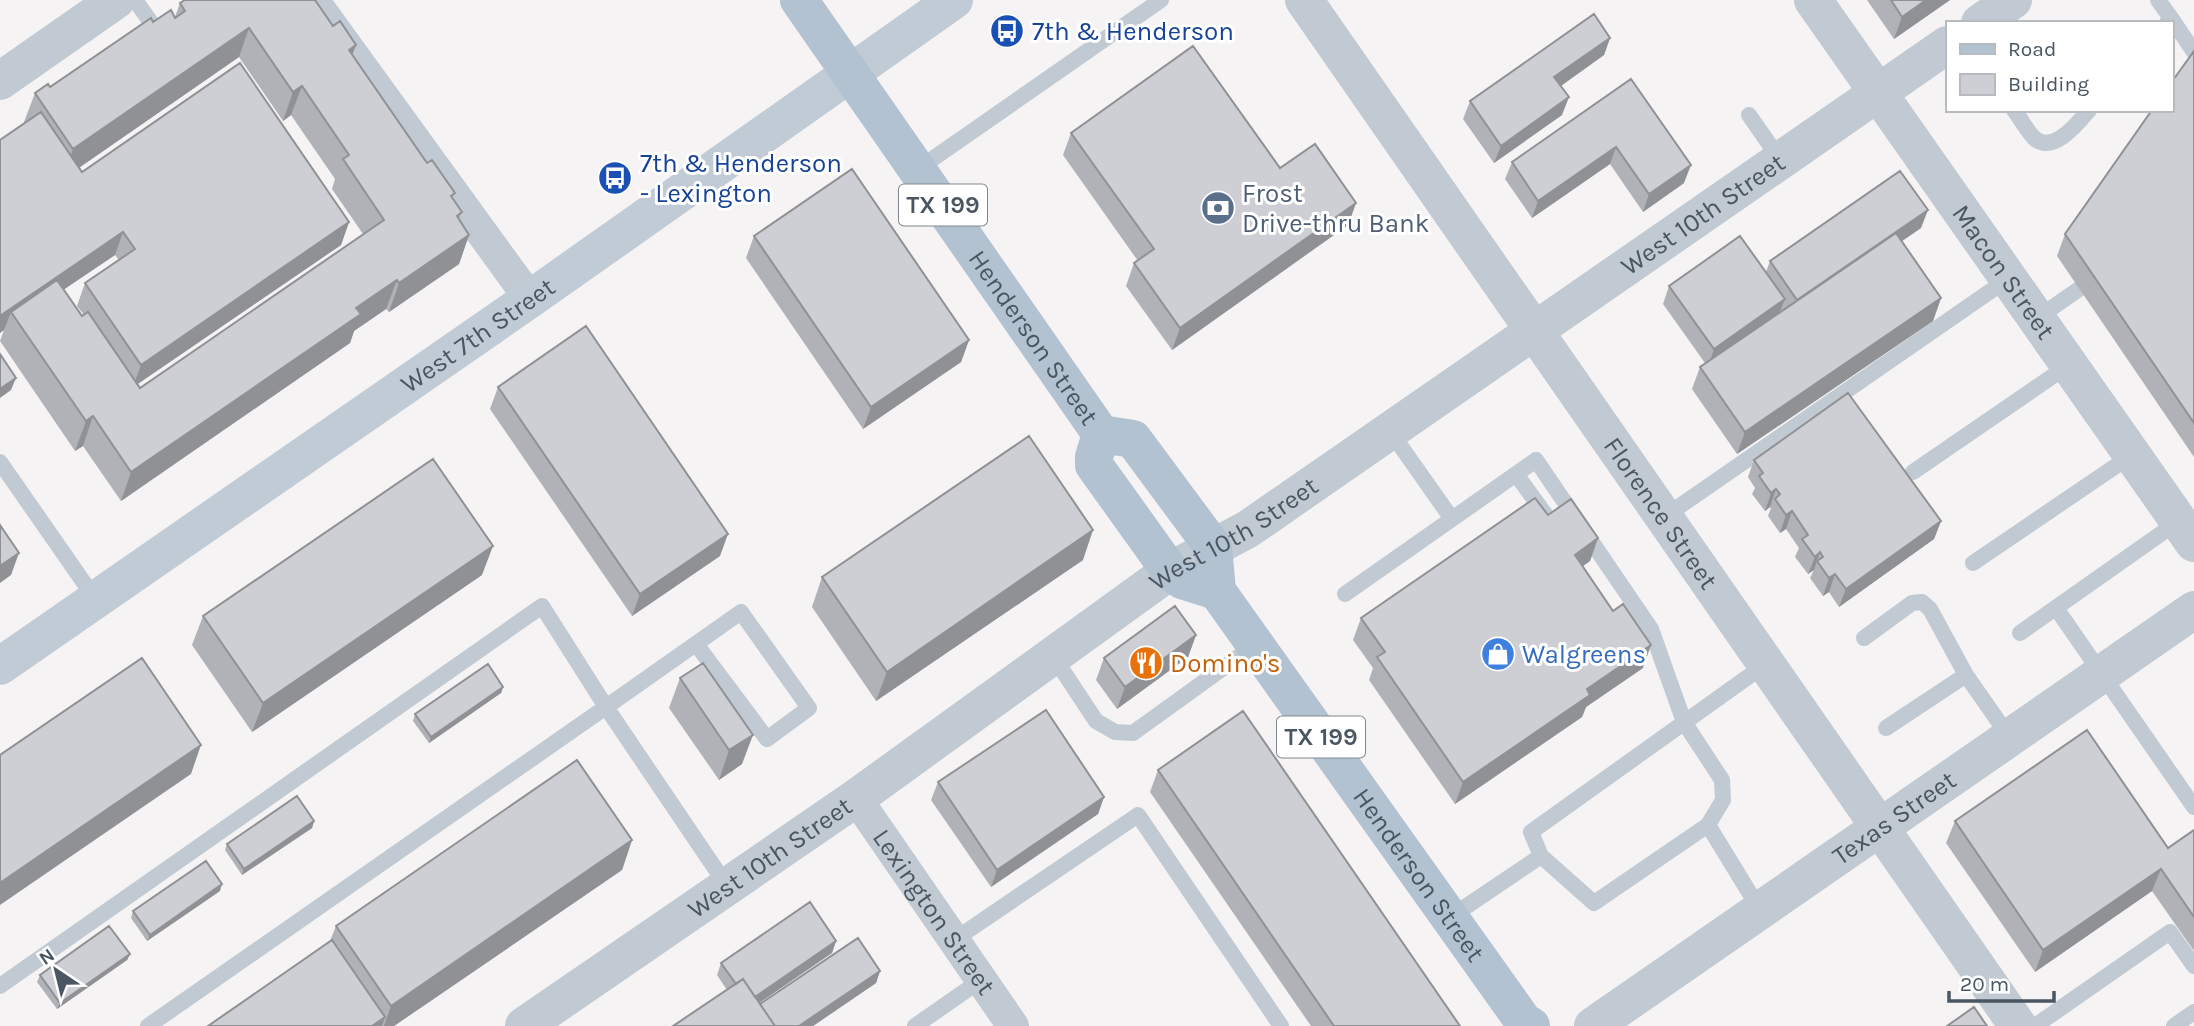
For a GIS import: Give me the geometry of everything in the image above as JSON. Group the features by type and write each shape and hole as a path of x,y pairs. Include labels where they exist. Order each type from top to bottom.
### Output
{"main road":[{"name":"Henderson Street","path":"799,0 1101,433 1133,439 1213,547 1217,591 1526,1025"},
{"name":"West 7th Street","path":"0,666 530,299 954,0"},
{"name":"Henderson Street","path":"1101,433 1094,466 1170,571 1182,580 1217,591"}],"street":[{"path":"0,81 116,0"},
{"path":"313,0 530,299"},
{"name":"Florence Street","path":"1304,0 2018,1026"},
{"name":"Macon Street","path":"1813,0 2186,532"},
{"path":"1983,21 2013,0"},
{"name":"West 10th Street","path":"524,1026 856,798 1170,571 1248,529 1946,46"},
{"name":"Texas Street","path":"1593,1026 2194,610"},
{"name":"Lexington Street","path":"856,798 1013,1026"}],"lane":[{"path":"135,0 167,45"},
{"path":"918,169 1161,0"},
{"path":"2158,0 2169,21"},
{"path":"2173,26 2194,52"},
{"path":"2016,112 2035,138 2042,142 2054,142 2073,128 2087,112"},
{"path":"1749,115 1780,161"},
{"path":"1664,517 2008,279"},
{"path":"2036,319 2079,289"},
{"path":"1913,472 2069,365"},
{"path":"1390,431 1451,519"},
{"path":"1973,563 2132,454"},
{"path":"1345,594 1536,460 1651,629 1684,722 1722,780 1723,800 1708,825 1594,903 1541,856 1531,832 1684,722 1766,664"},
{"path":"0,462 96,600"},
{"path":"1516,474 1554,527"},
{"path":"2020,633 2056,608 2186,532"},
{"path":"1864,638 1912,603 1922,602 1930,608 1966,675 2010,738"},
{"path":"0,986 542,607 727,886"},
{"path":"2056,608 2194,807"},
{"path":"148,1026 741,612 810,708 767,739 696,644"},
{"path":"1629,622 1651,629"},
{"path":"1053,656 1096,721 1115,732 1133,733 1255,645"},
{"path":"1886,728 1966,675"},
{"path":"954,940 1138,815 1281,1026"},
{"path":"1708,825 1760,910"},
{"path":"1449,918 1541,856"},
{"path":"2035,1026 2169,932 2194,966"},
{"path":"915,1026 981,980"},
{"path":"2174,1026 2194,1012"}],"building":[{"path":"185,0 315,0 333,26 340,21 356,45 349,50 427,163 432,160 455,193 451,196 462,212 457,216 469,235 399,283 397,280 356,308 361,314 131,472 93,416 86,421 11,312 57,280 82,316 88,312 140,388 384,220 343,159 349,155 302,86 293,92 249,28 73,149 35,93 48,84 50,87 151,18 153,22 171,10 175,18 185,11 180,3"},
{"path":"1891,0 1926,0 1902,17"},
{"path":"1594,14 1610,38 1554,77 1569,97 1501,146 1470,101"},
{"name":"Frost Drive-thru Bank","path":"1193,46 1280,168 1315,144 1356,203 1180,328 1134,263 1154,249 1071,133"},
{"path":"2194,51 2194,423 2065,234 2151,112 2173,112 2173,80"},
{"path":"240,63 349,222 141,365 85,283 135,249 123,232 0,316 0,140 41,112 82,172"},
{"path":"1631,79 1691,165 1649,194 1616,147 1538,201 1512,162"},
{"path":"852,169 969,340 871,407 754,236"},
{"path":"1900,171 1928,210 1797,300 1770,261"},
{"path":"1896,233 1941,298 1745,432 1700,367"},
{"path":"1740,236 1785,299 1714,349 1669,286"},
{"path":"586,326 728,534 640,594 498,387"},
{"path":"0,354 16,378 0,389"},
{"path":"1848,393 1941,521 1846,589 1835,574 1829,578 1817,561 1823,557 1820,552 1815,557 1802,539 1808,535 1792,511 1786,515 1775,499 1780,494 1776,489 1771,493 1759,476 1763,473 1754,460"},
{"path":"1029,436 1093,530 887,672 822,577"},
{"path":"433,459 493,546 263,703 203,616"},
{"name":"Walgreens","path":"1535,498 1548,515 1571,499 1598,538 1575,555 1613,611 1623,604 1651,645 1587,689 1590,695 1463,782 1377,657 1385,652 1361,618"},
{"path":"0,525 19,553 0,566"},
{"path":"1175,606 1196,635 1125,687 1104,658"},
{"path":"142,658 201,745 0,883 0,755"},
{"path":"703,663 753,735 729,750 680,678"},
{"path":"488,664 503,687 431,737 415,714"},
{"path":"1046,710 1104,797 997,870 938,782"},
{"path":"1243,711 1460,1026 1334,1026 1158,770"},
{"path":"2087,730 2168,848 2194,830 2194,917 2161,869 2043,950 1955,821"},
{"path":"577,760 632,840 391,1006 336,926"},
{"path":"297,796 314,821 244,869 227,844"},
{"path":"206,861 222,884 150,935 133,911"},
{"path":"810,902 836,941 755,997 743,979 736,984 721,963"},
{"path":"109,926 130,954 60,1003 40,975"},
{"path":"858,938 880,971 799,1026 775,1026 760,1004"},
{"path":"332,940 385,1017 372,1026 208,1026"},
{"path":"743,979 775,1026 673,1026"},
{"path":"1974,1007 1987,1026 1947,1026"}],"place":[{"name":"7th & Henderson","path":"1007,31"},
{"name":"7th & Henderson - Lexington","path":"615,178"},
{"name":"Frost Drive-thru Bank","path":"1218,208"},
{"name":"Walgreens","path":"1498,654"},
{"name":"Domino's","path":"1146,663"}]}
